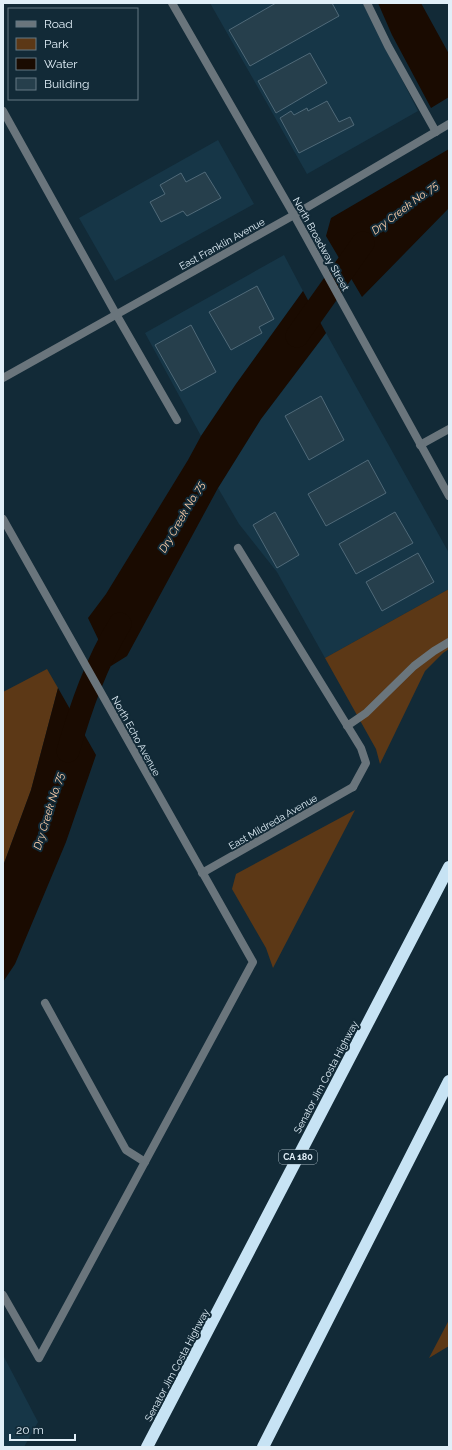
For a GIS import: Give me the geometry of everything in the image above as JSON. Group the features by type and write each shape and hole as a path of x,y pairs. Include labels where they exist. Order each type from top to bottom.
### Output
{"highway":[{"name":"Senator Jim Costa Highway","path":"147,1447 449,868"},
{"path":"263,1447 449,1082"}],"street":[{"name":"North Broadway Street","path":"172,3 294,215 449,496"},
{"path":"367,3 388,46 438,131"},
{"path":"3,111 177,420"},
{"name":"East Franklin Avenue","path":"3,378 294,215 449,124"},
{"path":"420,445 449,429"},
{"name":"North Echo Avenue","path":"3,519 252,962 145,1162"},
{"path":"238,548 347,726 366,713 414,666 449,642"},
{"name":"East Mildreda Avenue","path":"202,873 353,787 366,762 361,748 347,726"},
{"path":"3,1295 39,1358 145,1162 126,1150 45,1003"}],"shaded area":[{"path":"210,3 363,3 418,111 307,174"},
{"path":"218,140 254,204 115,281 79,218"},
{"path":"284,255 303,291 236,384 201,436 145,333"},
{"path":"326,333 449,553 449,589 325,658 277,572 239,524 218,488 261,419"},
{"path":"3,1355 38,1422 24,1447 3,1447"}],"green space":[{"path":"449,589 449,649 425,671 380,764 376,749 325,658"},
{"path":"47,669 58,688 31,790 3,866 3,692"},
{"path":"355,810 273,968 266,948 232,889 236,874"},
{"path":"449,1320 449,1346 429,1358"}],"water":[{"path":"378,3 421,3 449,54 449,97 431,108 392,35"},
{"path":"449,149 449,208 362,297 326,236 331,218"},
{"path":"303,291 326,333 261,419 218,488 127,656 111,666 88,618 106,594 188,460 201,436 236,384"},
{"path":"58,688 96,755 66,842 15,964 3,982 3,866 31,790"}],"building":[{"path":"276,3 332,3 339,16 250,66 229,30"},
{"path":"310,53 327,83 276,113 258,81"},
{"path":"327,101 339,122 350,117 354,125 299,153 280,118 291,111 294,115 307,108 308,111"},
{"path":"205,172 221,198 187,216 183,211 161,222 150,202 165,194 160,185 181,173 186,182"},
{"path":"257,286 274,319 259,327 262,333 231,350 209,312"},
{"path":"191,325 216,372 181,391 155,345"},
{"path":"321,396 344,440 309,460 285,416"},
{"path":"368,460 386,493 326,526 308,494"},
{"path":"275,512 299,555 277,568 253,525"},
{"path":"395,512 413,543 356,574 339,544"},
{"path":"418,553 434,582 382,611 366,582"}],"waterway":[{"name":"Dry Creek No. 75","path":"297,336 363,243"},
{"name":"Dry Creek No. 75","path":"68,751 78,718 96,670 120,624"}]}
